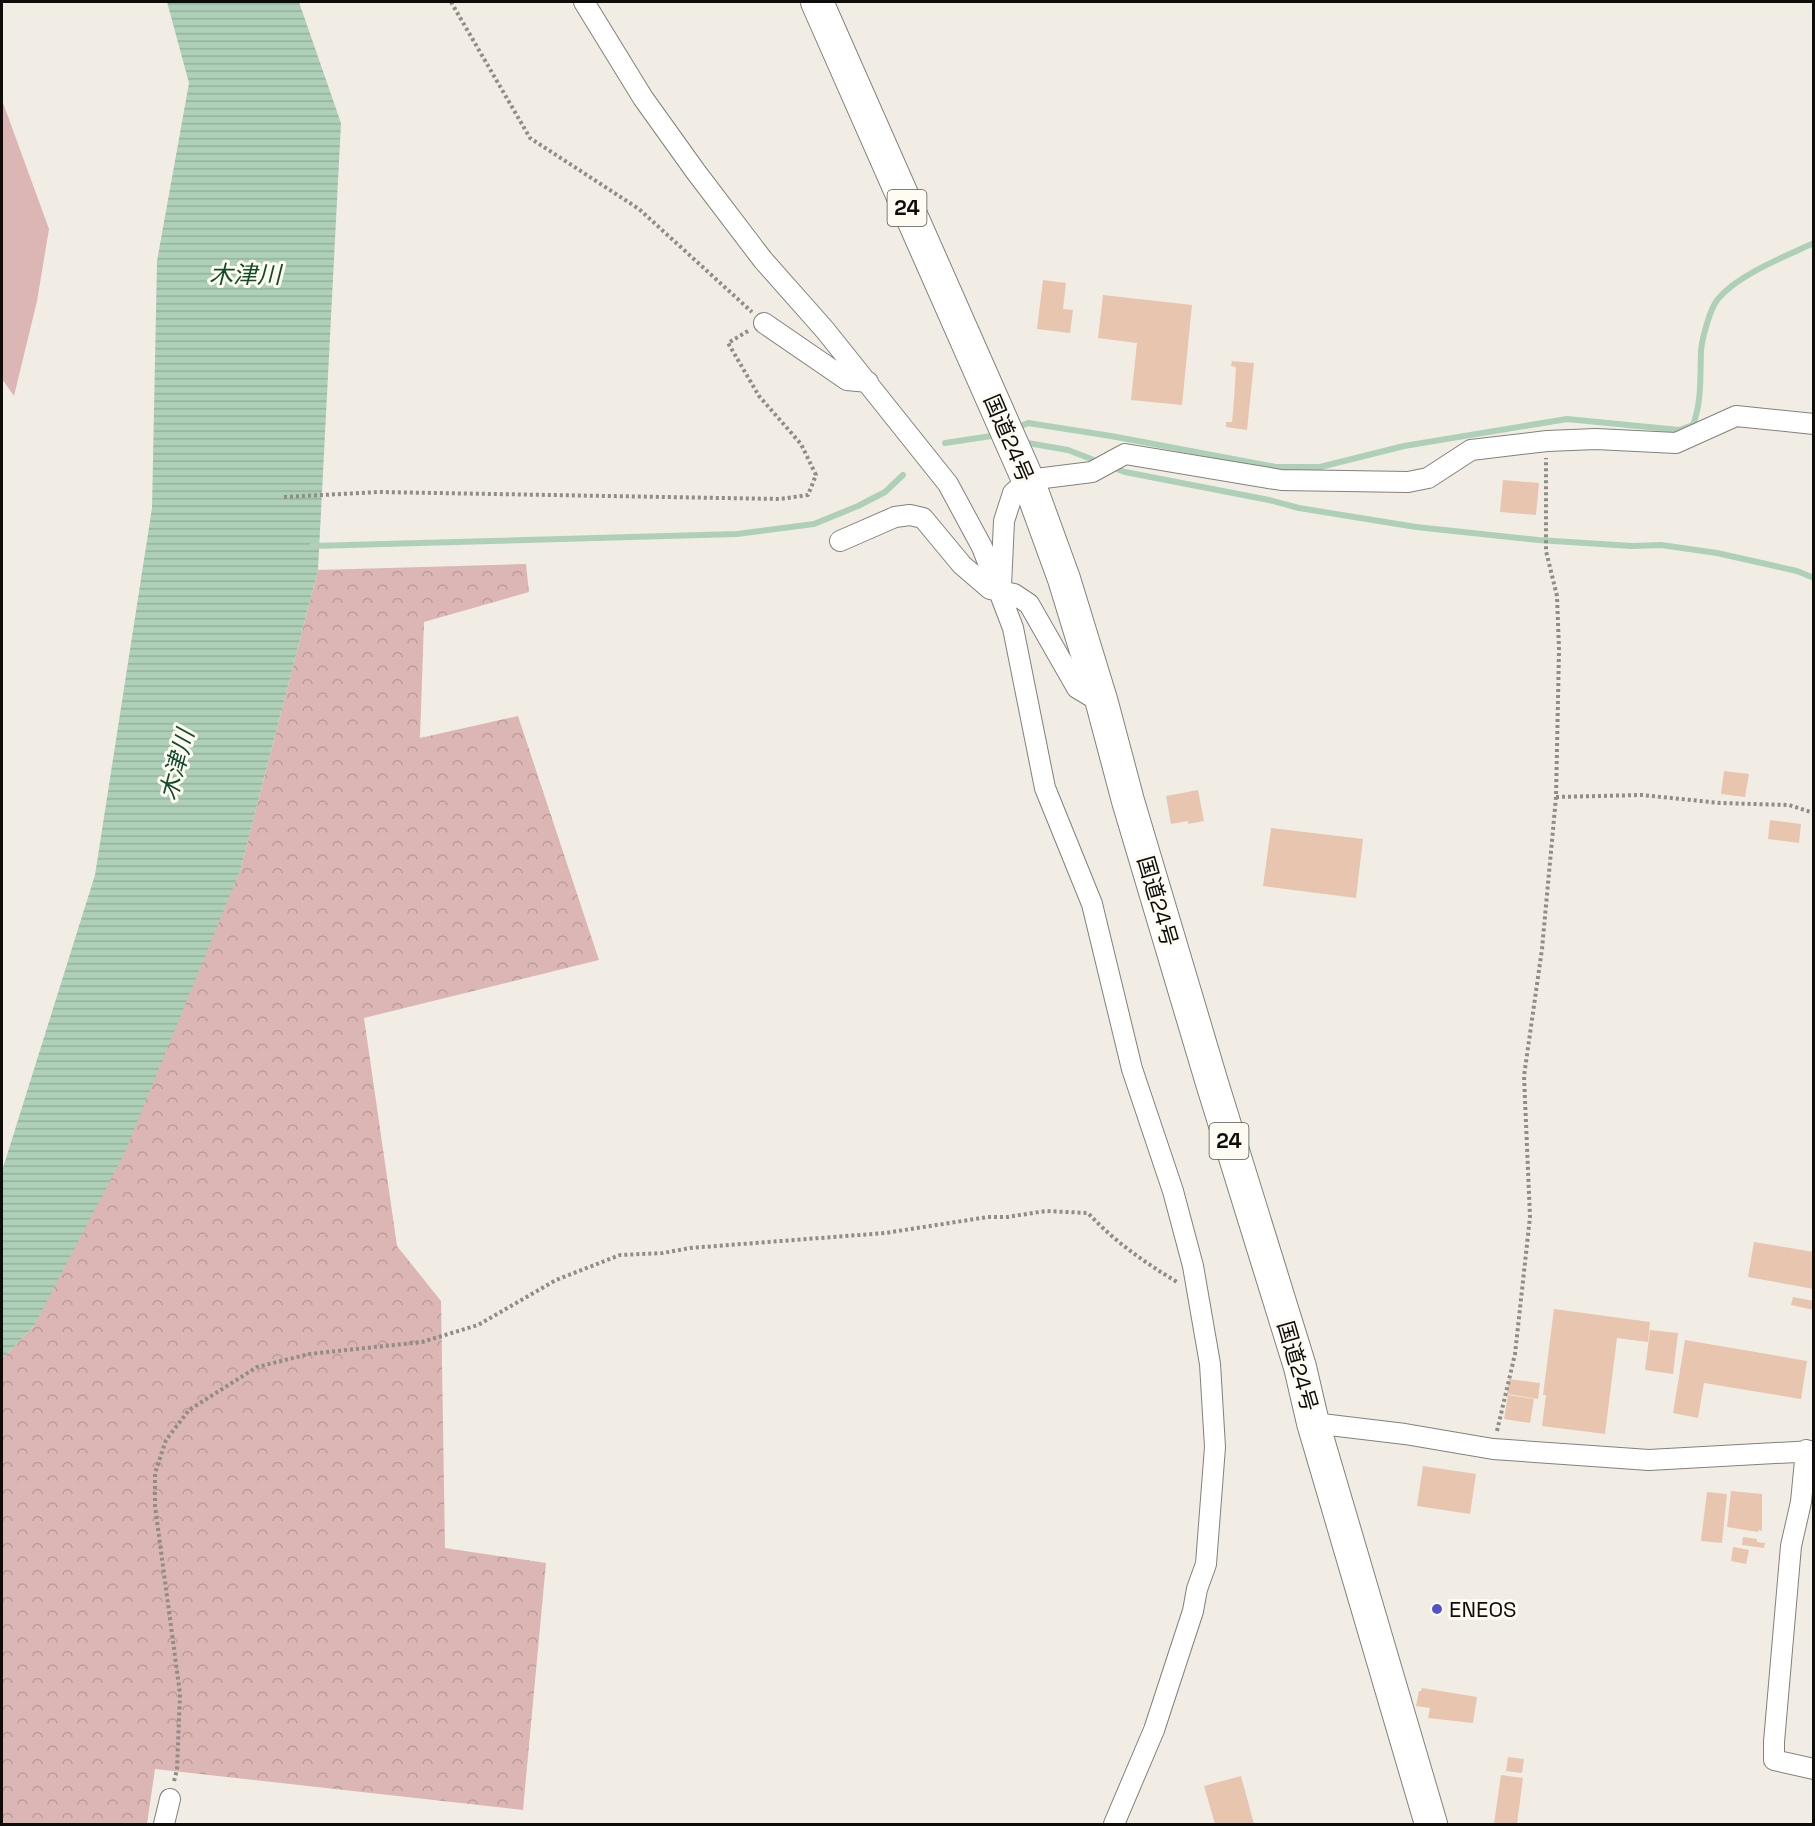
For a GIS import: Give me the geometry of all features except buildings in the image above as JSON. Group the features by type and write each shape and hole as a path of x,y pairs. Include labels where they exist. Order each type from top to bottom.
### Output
{"highway":[{"name":"国道24号","path":"817,2 1024,470 1064,579 1212,1083 1300,1367 1313,1423 1431,1824"}],"street":[{"path":"584,2 643,98 696,172 763,260 868,382 948,484 973,527 1001,592 1013,628 1045,788 1092,904 1132,1069 1173,1191 1194,1266 1210,1364 1215,1447 1206,1564 1197,1589 1194,1611 1154,1730 1114,1824"},
{"path":"764,322 847,380 868,382"},
{"path":"1001,592 1004,521 1013,493 1024,470 1092,472 1125,454 1281,480 1408,482 1428,478 1471,450 1547,441 1596,439 1676,443 1736,416 1814,424"},
{"path":"840,541 895,516 910,515 923,518 962,565 990,589 1014,594 1029,604 1077,688 1102,703"},
{"path":"1313,1423 1405,1434 1493,1449 1649,1460 1810,1451 1791,1546 1774,1760 1814,1769"},
{"path":"164,1824 170,1799"}],"path":[{"path":"284,497 379,492 780,500 808,495 816,475 801,444 759,396 728,343 764,322 639,209 530,138 451,2"},
{"path":"1493,1449 1515,1354 1530,1217 1524,1076 1542,949 1556,797 1557,596 1545,551 1547,441"},
{"path":"1556,797 1641,795 1720,803 1789,805 1814,813"},
{"path":"170,1799 177,1770 180,1694 155,1506 155,1473 166,1440 189,1410 257,1367 309,1354 422,1342 478,1326 556,1280 620,1255 885,1233 988,1217 1006,1217 1046,1211 1088,1213 1108,1235 1140,1259 1198,1295"}],"green space":[{"path":"2,100 49,229 37,301 14,396 2,379"},
{"path":"526,564 529,592 424,622 420,738 518,716 599,960 364,1018 397,1246 441,1301 445,1548 546,1563 523,1810 155,1769 147,1824 2,1824 2,1359 34,1326 240,871 318,570"}],"water":[{"name":"木津川","path":"167,2 299,2 341,123 318,570 240,871 124,1154 34,1326 2,1359 2,1171 95,875 152,508 157,261 189,83"}],"waterway":[{"path":"1016,428 1028,423 1276,467 1320,467 1404,446 1567,419 1679,430 1693,425 1696,416 1700,388 1701,351 1709,316 1715,303 1726,290 1749,274 1814,243"},
{"path":"945,443 998,435"},
{"path":"1022,442 1068,450 1099,462"},
{"path":"1111,467 1125,472 1299,508 1416,527 1538,540 1632,546 1661,545 1717,553 1797,571 1814,578"},
{"path":"312,546 737,534 814,524 885,492 903,475"}],"place":[{"name":"ENEOS","path":"1437,1609"}]}
